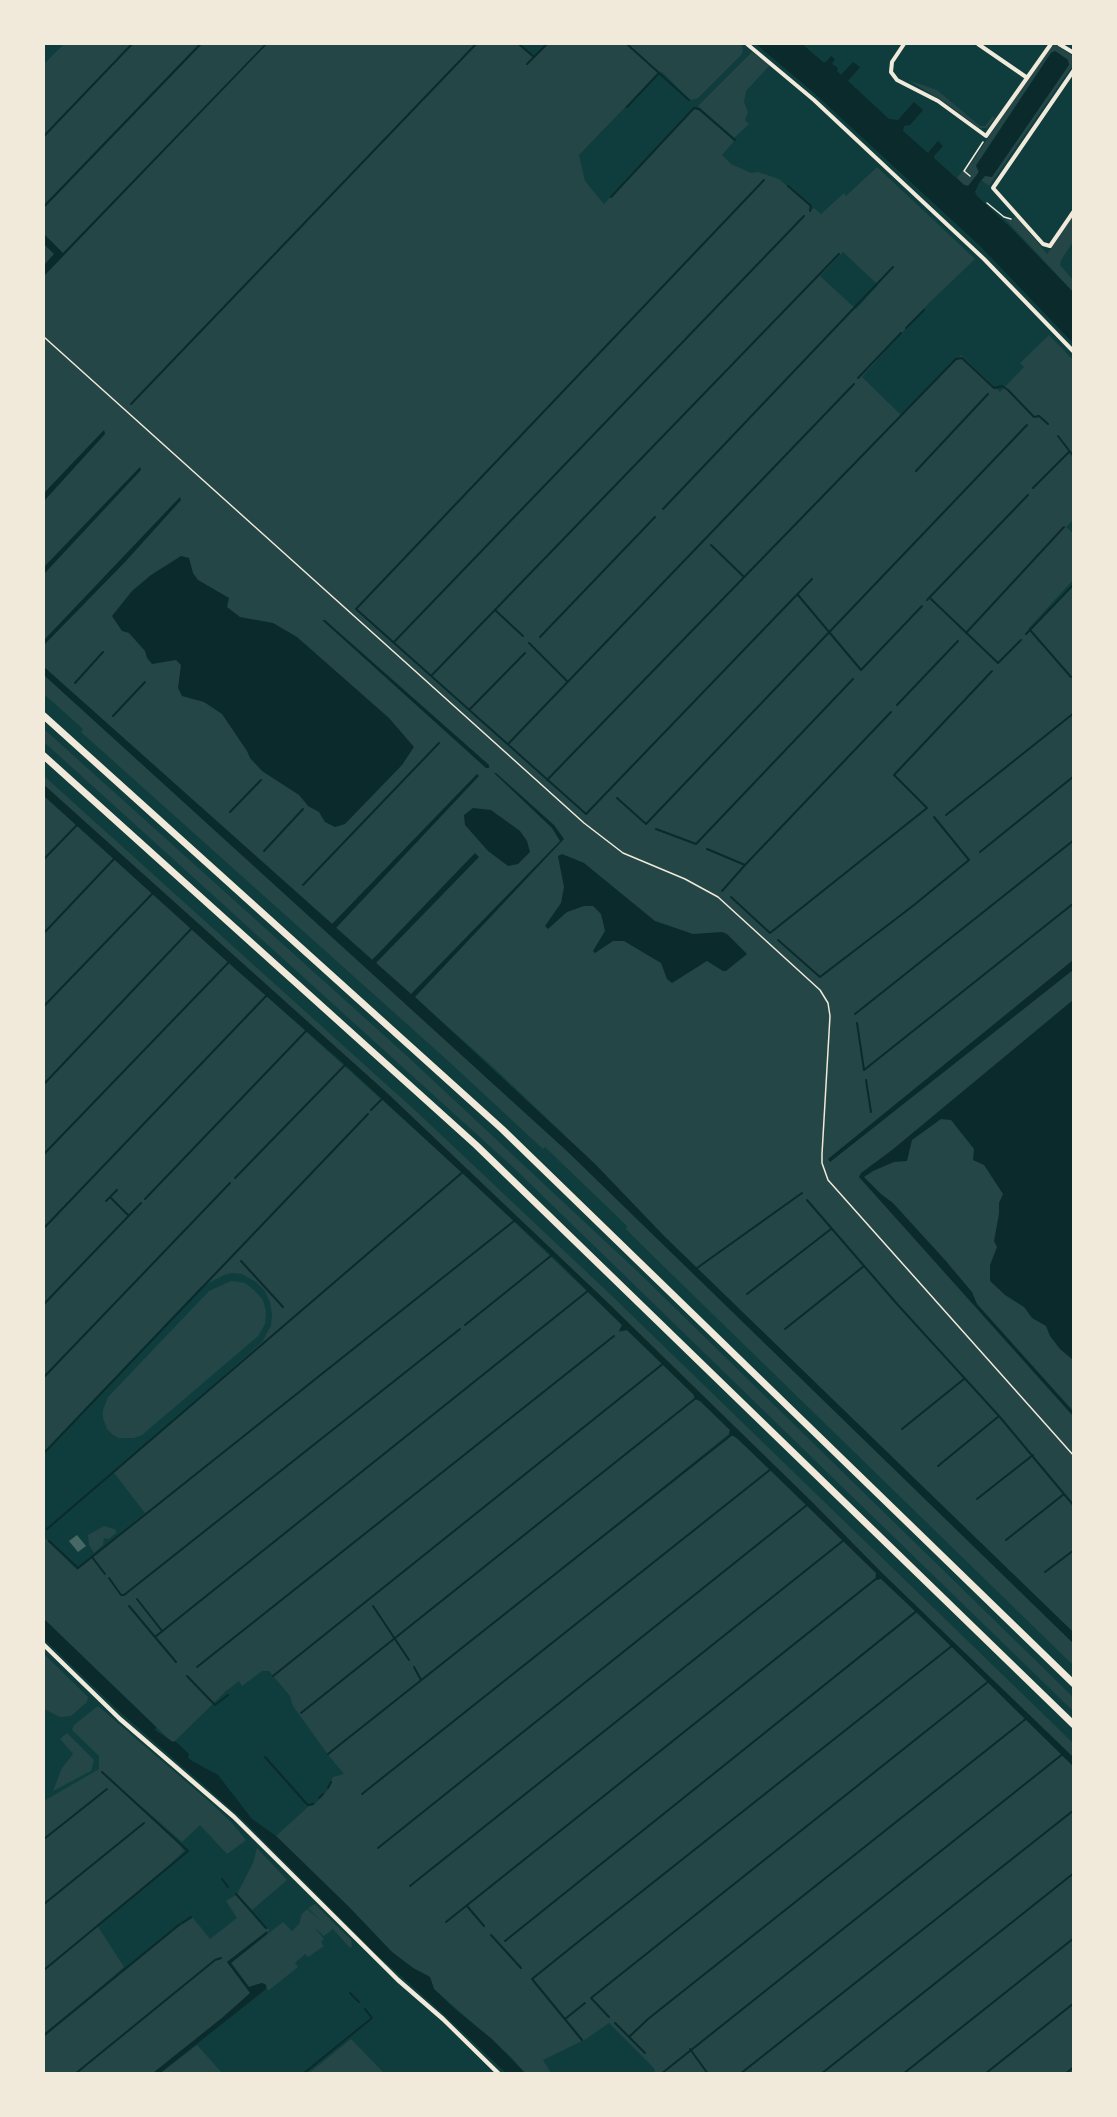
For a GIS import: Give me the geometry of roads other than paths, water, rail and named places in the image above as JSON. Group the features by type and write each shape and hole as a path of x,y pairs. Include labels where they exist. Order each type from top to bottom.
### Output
{"highway":[{"path":"44,716 502,1130 1074,1684"},
{"path":"44,756 476,1145 1074,1725"}],"street":[{"path":"747,44 814,100 962,238 1074,352"},
{"path":"904,44 892,62 891,72 897,80 917,88 938,101 986,136 1051,44"},
{"path":"978,44 1026,77"},
{"path":"1059,44 1074,53"},
{"path":"1067,49 1071,44"},
{"path":"1074,70 993,188 1043,244 1050,246 1074,211"},
{"path":"44,1645 120,1719 234,1817 398,1980 499,2073"}],"waterway":[{"path":"44,136 132,44"},
{"path":"131,404 476,44"},
{"path":"519,44 534,57"},
{"path":"527,64 547,44"},
{"path":"628,45 689,100"},
{"path":"627,107 659,73"},
{"path":"611,197 694,108 699,109 735,140"},
{"path":"764,180 356,609 586,814 812,579"},
{"path":"788,186 811,206 810,211"},
{"path":"394,642 804,216"},
{"path":"432,675 839,254"},
{"path":"663,509 893,267"},
{"path":"906,328 924,310"},
{"path":"858,378 901,333"},
{"path":"547,780 956,359 962,358 994,388 1002,386 1008,390 1034,417 1039,416 1048,424"},
{"path":"509,743 854,384"},
{"path":"916,471 988,394"},
{"path":"617,798 646,824 1027,425"},
{"path":"1058,436 1074,457"},
{"path":"1033,488 1069,452"},
{"path":"927,600 1028,495"},
{"path":"540,637 655,517"},
{"path":"966,633 1064,527"},
{"path":"711,545 743,576"},
{"path":"1026,634 1074,584"},
{"path":"798,595 861,670 922,606"},
{"path":"931,599 998,663 1021,640"},
{"path":"495,610 523,636"},
{"path":"1030,630 1071,677"},
{"path":"897,705 958,641"},
{"path":"529,643 567,681"},
{"path":"75,683 103,652"},
{"path":"470,709 525,653"},
{"path":"731,897 770,933 927,808 894,775 992,671"},
{"path":"656,829 696,844 853,679"},
{"path":"113,716 145,682"},
{"path":"745,865 891,712"},
{"path":"946,815 1074,713"},
{"path":"303,885 439,743"},
{"path":"980,852 1074,776"},
{"path":"230,812 261,780"},
{"path":"264,851 303,809"},
{"path":"778,940 820,977 914,905 969,860 934,817"},
{"path":"44,859 77,825"},
{"path":"855,1014 1074,840"},
{"path":"707,849 745,865 722,891"},
{"path":"44,933 114,859"},
{"path":"44,1006 154,892"},
{"path":"857,1023 864,1070 1074,903"},
{"path":"44,1084 192,928"},
{"path":"44,1154 229,962"},
{"path":"44,1228 268,994"},
{"path":"145,1199 307,1030"},
{"path":"235,1178 346,1064"},
{"path":"866,1080 871,1112"},
{"path":"371,1110 383,1098"},
{"path":"44,1453 368,1114"},
{"path":"47,1529 464,1171"},
{"path":"44,1377 230,1183"},
{"path":"106,1201 117,1190"},
{"path":"697,1268 802,1193"},
{"path":"111,1198 128,1215"},
{"path":"807,1200 897,1304 999,1416 1074,1506"},
{"path":"44,1304 141,1203"},
{"path":"49,1541 78,1568 514,1221"},
{"path":"747,1294 831,1229"},
{"path":"465,1325 552,1255"},
{"path":"241,1261 283,1307"},
{"path":"785,1329 864,1266"},
{"path":"176,1662 155,1637 589,1290"},
{"path":"109,1578 121,1595 124,1595 460,1329"},
{"path":"197,1667 614,1336"},
{"path":"273,1676 664,1363"},
{"path":"902,1429 964,1379"},
{"path":"301,1713 696,1398"},
{"path":"938,1466 999,1416"},
{"path":"328,1754 732,1434"},
{"path":"977,1499 1033,1455"},
{"path":"362,1794 771,1469"},
{"path":"1006,1540 1064,1494"},
{"path":"378,1848 807,1505"},
{"path":"410,1886 844,1540"},
{"path":"1045,1572 1074,1550"},
{"path":"92,1557 105,1574"},
{"path":"446,1922 877,1578"},
{"path":"137,1599 162,1631"},
{"path":"129,1606 155,1637"},
{"path":"373,1606 409,1660"},
{"path":"505,1941 918,1610"},
{"path":"582,2040 532,1979 953,1645"},
{"path":"414,1667 421,1680"},
{"path":"187,1676 215,1705 228,1695"},
{"path":"609,2017 591,1998 989,1681"},
{"path":"629,2037 648,2019 1027,1718"},
{"path":"661,2074 1064,1753"},
{"path":"265,1757 308,1805 313,1804"},
{"path":"44,1970 188,1851 102,1772"},
{"path":"328,1788 331,1782"},
{"path":"44,1839 107,1789"},
{"path":"319,1798 323,1794"},
{"path":"740,2074 1074,1810"},
{"path":"44,1904 144,1823"},
{"path":"821,2074 1074,1873"},
{"path":"222,1879 228,1887"},
{"path":"236,1894 266,1928"},
{"path":"467,1906 484,1926"},
{"path":"182,1923 191,1917"},
{"path":"44,2035 180,1924"},
{"path":"491,1935 521,1968"},
{"path":"903,2074 1074,1938"},
{"path":"75,2074 215,1960 221,1958"},
{"path":"350,1993 359,2002"},
{"path":"565,2019 585,2003"},
{"path":"985,2074 1074,2003"},
{"path":"303,2074 372,2018 365,2009"},
{"path":"615,2023 645,2053"},
{"path":"690,2049 708,2074"},
{"path":"1065,2074 1074,2067"}]}
